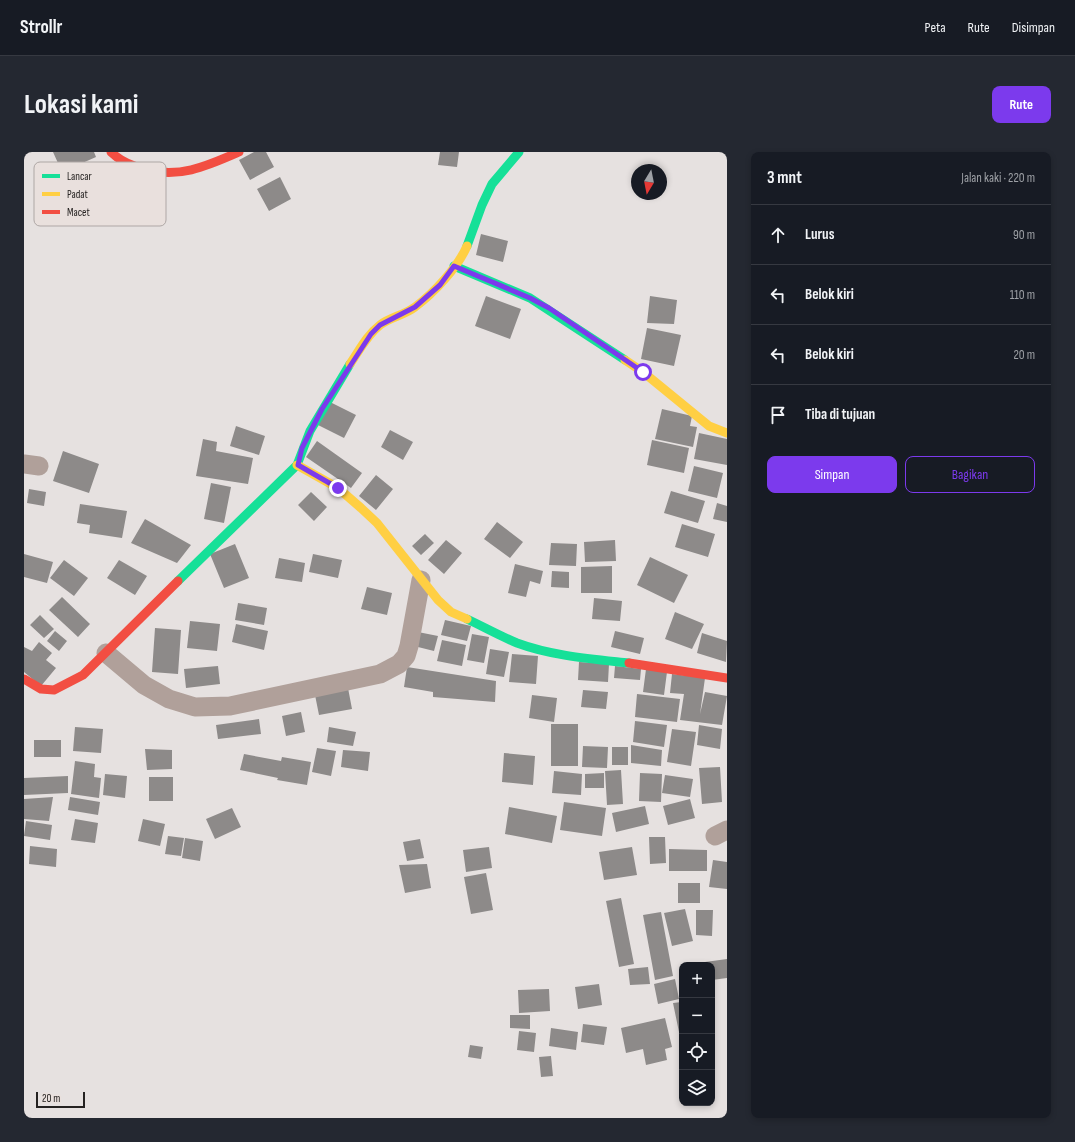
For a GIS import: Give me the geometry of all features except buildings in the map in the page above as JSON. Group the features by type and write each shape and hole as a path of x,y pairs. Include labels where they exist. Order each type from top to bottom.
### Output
{"street":[{"path":"111,152 124,162"},
{"path":"166,174 173,175 188,172 239,152"},
{"path":"24,679 36,689 54,692 83,675 298,465 302,448 322,409 371,334 380,325 415,307 440,285 463,256 482,205 492,184 500,172 520,152"},
{"path":"454,266 530,298 549,308 643,372 708,426 727,433"},
{"path":"298,465 338,488 377,523 421,580 438,600 451,612 518,642 538,649 592,659 633,663 727,678"},
{"path":"106,653 144,684 169,698 195,707 230,706 352,681 390,670 399,664 406,656 421,580"}],"traffic: fast":[{"path":"467,246 482,205 492,184 519,152"},
{"path":"454,266 530,298 625,360"},
{"path":"178,581 297,465 310,431 350,364"},
{"path":"467,619 517,643 544,651 629,663"}],"traffic: slow":[{"path":"350,364 367,338 375,329 384,322 411,310 437,287 452,271 467,246"},
{"path":"625,360 643,372 709,426 727,433"},
{"path":"297,465 338,488 361,508 377,523 438,600 451,612 467,619"}],"traffic: jam":[{"path":"111,152 124,162"},
{"path":"166,173 193,170 239,152"},
{"path":"24,679 41,689 54,690 83,675 178,581"},
{"path":"629,663 727,678"}],"route":[{"path":"338,488 298,465 302,448 310,430 341,377 371,334 380,325 408,312 415,307 440,285 454,266 530,298 549,308 643,372"}]}
